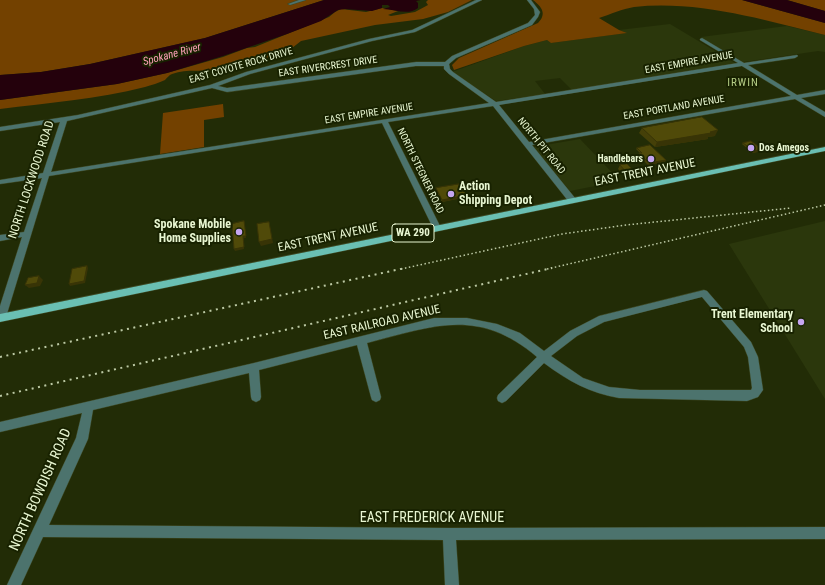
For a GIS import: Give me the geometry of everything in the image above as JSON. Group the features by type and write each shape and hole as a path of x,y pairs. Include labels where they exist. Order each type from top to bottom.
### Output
{"main road":[{"name":"EAST TRENT AVENUE","path":"0,317 825,149"},
{"path":"785,157 808,158 825,155"}],"street":[{"path":"290,4 304,0"},
{"name":"EAST COYOTE ROCK DRIVE","path":"0,129 64,119 212,86 256,71 370,40 413,31 480,0"},
{"path":"495,104 451,73 447,69 446,64 454,58 530,24 536,19 538,14 537,9 529,0"},
{"path":"702,39 825,115"},
{"name":"EAST EMPIRE AVENUE","path":"0,182 795,56"},
{"name":"EAST RIVERCREST DRIVE","path":"212,86 227,90 416,64 446,64"},
{"name":"EAST PORTLAND AVENUE","path":"527,144 825,92"},
{"name":"NORTH PIT ROAD","path":"495,104 572,200"},
{"name":"NORTH LOCKWOOD ROAD","path":"0,317 64,119"},
{"name":"NORTH STEGNER ROAD","path":"385,122 437,228"},
{"path":"0,238 26,234"},
{"name":"EAST RAILROAD AVENUE","path":"0,427 254,367 434,322 454,320 473,321 493,326 517,337 544,357 571,377 590,386 613,392 635,395 747,396 754,394 758,390 753,357 748,345 704,293 602,319 589,324 567,337 544,357"},
{"path":"361,340 376,397"},
{"path":"502,398 544,357"},
{"path":"254,367 256,397"},
{"name":"NORTH BOWDISH ROAD","path":"14,585 82,439 89,406"},
{"name":"EAST FREDERICK AVENUE","path":"39,531 449,534 825,533"},
{"path":"449,534 452,585"}],"shaded area":[{"path":"0,0 324,0 205,38 90,64 41,72 0,75"},
{"path":"428,0 472,0 448,12 423,19 375,25 301,41 287,52 251,62 240,61 227,64 223,70 179,72 171,74 165,80 145,87 109,95 0,109 0,100 117,84 167,73 223,57 247,48 255,47 329,17 341,9 366,12 382,8 398,11 388,15 391,16 415,12 428,5 426,2"},
{"path":"533,0 742,0 825,23 825,35 755,18 706,9 682,6 634,7 599,18 627,33 551,43 547,40 524,46 454,70 452,65 459,58 538,23 543,14 539,5"},
{"path":"787,0 825,0 825,11"},
{"path":"670,24 735,63 572,90 560,78 535,81 545,94 496,101 452,72 524,46 547,40 551,43 626,33 619,30"},
{"path":"787,26 825,35 825,52 818,51 743,62 701,37"},
{"path":"223,104 224,117 204,120 204,147 160,154 163,113"},
{"path":"580,139 620,181 570,191 534,147"},
{"name":"Trent Elementary School","path":"825,221 825,399 729,244"}],"water":[{"name":"Spokane River","path":"324,0 421,0 416,1 418,3 418,8 410,12 383,9 390,7 388,5 382,5 382,8 372,11 345,9 338,10 321,21 287,34 167,73 117,84 0,100 0,75 41,72 90,64 205,38"},
{"path":"742,0 787,0 825,11 825,23"}],"building":[{"path":"702,117 718,130 710,132 711,133 657,142 642,128"},
{"path":"751,141 762,149 754,151 743,143"},
{"name":"Handlebars","path":"650,145 666,160 649,163 639,153 642,153 637,148"},
{"path":"627,164 633,170 626,172 620,165"},
{"name":"Action Shipping Depot","path":"460,184 467,195 442,200 436,188"},
{"name":"Spokane Mobile Home Supplies","path":"244,221 246,236 243,236 244,247 234,249 232,224"},
{"path":"269,222 272,239 259,242 257,224"},
{"path":"87,266 84,281 69,284 72,269"},
{"path":"39,276 37,283 25,285 28,278"}],"railway":[{"path":"547,269 825,205"},
{"path":"401,269 562,234 626,225 791,208"},
{"path":"0,357 405,268"},
{"path":"0,396 552,268"}],"place":[{"name":"Dos Amegos","path":"751,148"},
{"name":"Handlebars","path":"651,159"},
{"name":"Action Shipping Depot","path":"451,194"},
{"name":"Spokane Mobile Home Supplies","path":"239,232"},
{"name":"Trent Elementary School","path":"801,322"}],"district":[{"name":"IRWIN","path":"743,83"}]}
